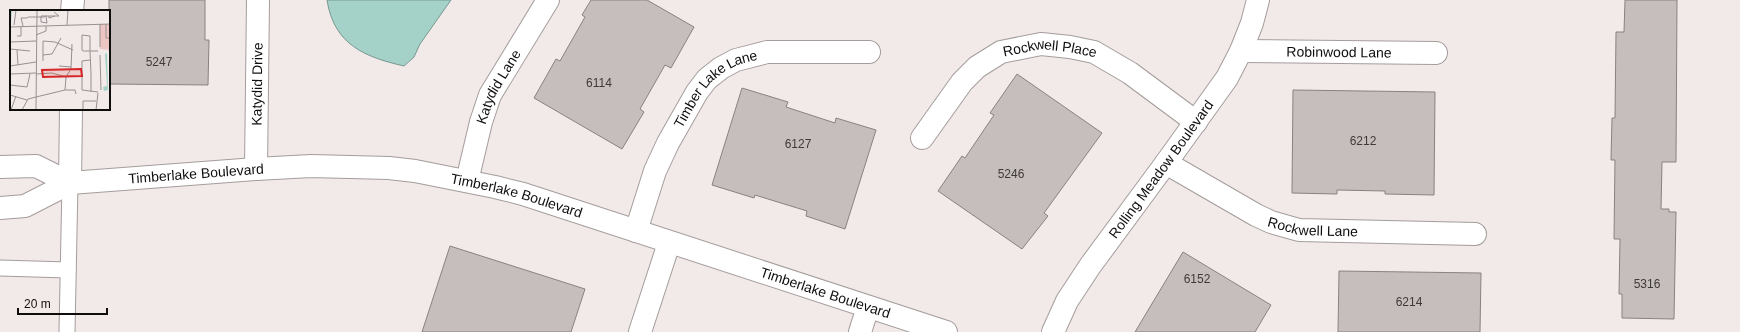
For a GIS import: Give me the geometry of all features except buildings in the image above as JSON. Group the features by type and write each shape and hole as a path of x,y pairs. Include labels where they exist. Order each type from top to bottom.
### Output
{"street":[{"path":"72,10 73,0"},
{"name":"Katydid Drive","path":"256,169 258,0"},
{"name":"Katydid Lane","path":"467,181 481,122 490,95 548,0"},
{"name":"Rolling Meadow Boulevard","path":"1053,332 1067,301 1090,266 1166,164 1222,84 1241,52 1252,23 1258,0"},
{"name":"Rockwell Place","path":"922,138 962,82 977,67 1001,52 1041,44 1070,47 1094,52 1130,73 1196,122"},
{"name":"Timber Lake Lane","path":"636,231 655,171 668,143 697,92 707,79 721,68 736,60 767,52 869,52"},
{"name":"Robinwood Lane","path":"1241,52 1436,53"},
{"path":"70,183 71,110"},
{"name":"Rockwell Lane","path":"1166,164 1256,215 1264,217 1271,222 1293,228 1475,234"},
{"path":"0,167 36,166 70,183"},
{"name":"Timberlake Boulevard","path":"70,183 312,166 389,168 415,171 523,194 669,243 946,332"},
{"path":"0,208 25,206 70,183"},
{"path":"640,332 669,243"},
{"path":"860,332 868,307"}],"lane":[{"path":"67,332 70,183"},
{"path":"0,268 68,270"}],"shaded area":[{"path":"327,0 451,0 420,44 414,57 404,66 364,53 344,38 336,28"}]}
